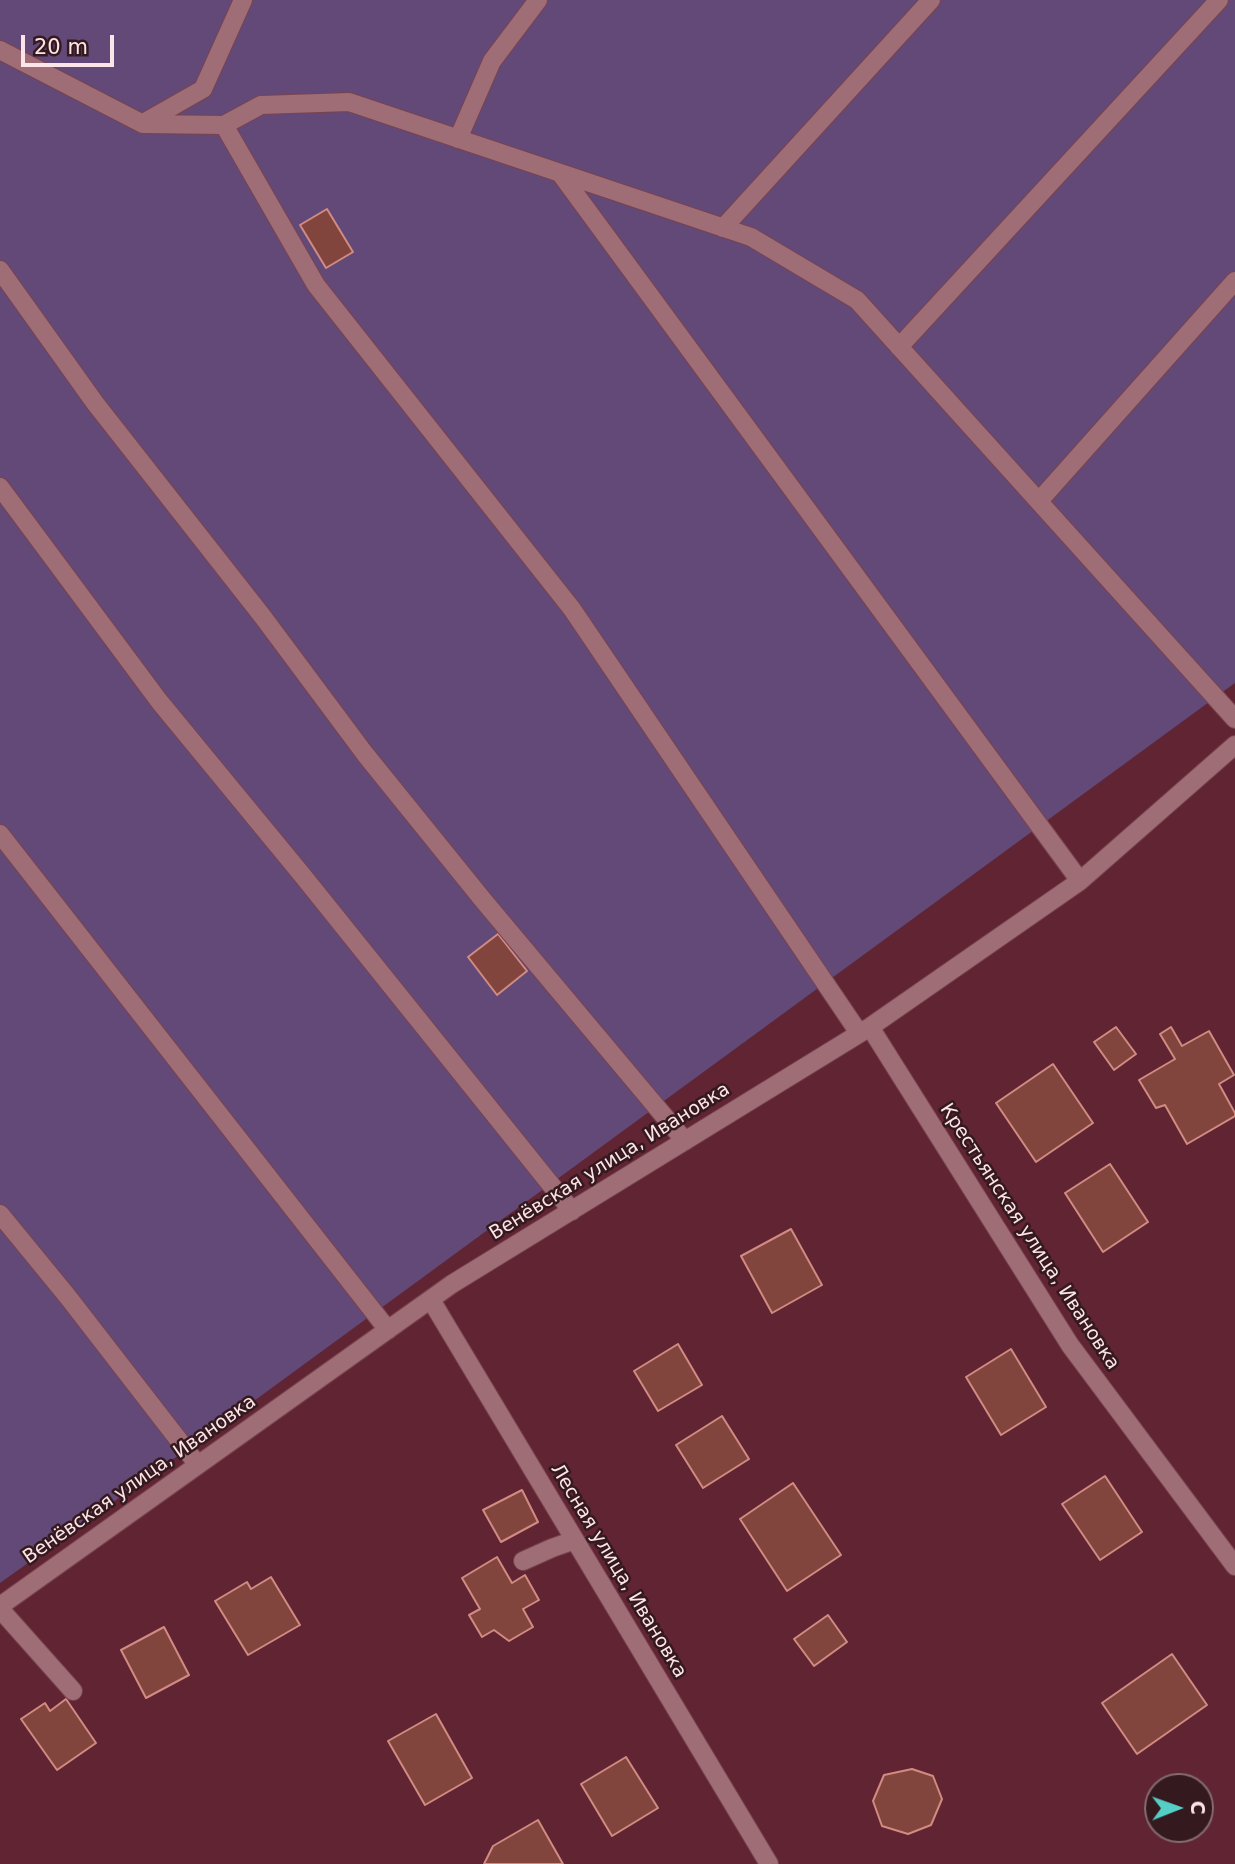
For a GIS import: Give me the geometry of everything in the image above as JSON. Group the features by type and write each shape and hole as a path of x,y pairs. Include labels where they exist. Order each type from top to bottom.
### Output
{"street":[{"path":"142,124 203,89 243,0"},
{"path":"458,139 492,61 538,0"},
{"path":"723,228 931,0"},
{"path":"899,347 1219,0"},
{"path":"0,50 142,124 224,125 261,105 349,102 751,237 858,300 1235,719"},
{"name":"Крестьянская улица, Ивановка","path":"224,125 316,285 572,609 864,1030 1070,1345 1235,1566"},
{"path":"560,173 1080,881"},
{"path":"0,270 95,403 263,617 365,754 685,1141"},
{"path":"1039,501 1235,281"},
{"path":"0,487 159,701 572,1211"},
{"name":"Венёвская улица, Ивановка","path":"0,1607 452,1284 864,1030 1080,881 1235,745"},
{"path":"0,834 388,1330"},
{"path":"0,1214 198,1465"},
{"name":"Лесная улица, Ивановка","path":"431,1300 763,1862"},
{"path":"523,1561 575,1540"},
{"path":"0,1607 73,1690"}],"shaded area":[{"path":"0,0 1235,0 1235,683 228,1420 0,1583"}],"building":[{"path":"327,209 353,252 326,268 300,225"},
{"path":"498,934 527,971 497,995 468,957"},
{"path":"1116,1027 1136,1054 1114,1070 1094,1042"},
{"path":"1171,1027 1182,1046 1209,1031 1234,1075 1219,1084 1235,1116 1187,1144 1165,1105 1156,1108 1139,1080 1175,1059 1160,1034"},
{"path":"1053,1064 1093,1123 1036,1162 996,1103"},
{"path":"1110,1164 1148,1222 1103,1252 1065,1193"},
{"path":"791,1229 822,1285 772,1313 741,1256"},
{"path":"678,1344 702,1385 658,1411 634,1371"},
{"path":"1011,1349 1046,1407 1001,1435 966,1377"},
{"path":"722,1416 749,1459 703,1488 676,1445"},
{"path":"1105,1476 1142,1532 1100,1560 1062,1504"},
{"path":"793,1483 841,1555 787,1591 740,1519"},
{"path":"522,1490 538,1522 501,1542 483,1510"},
{"path":"497,1557 512,1583 525,1575 539,1600 523,1609 533,1627 509,1641 494,1630 482,1637 469,1615 480,1609 462,1578"},
{"path":"271,1577 300,1625 248,1655 215,1601 247,1582 251,1589"},
{"path":"828,1615 847,1642 814,1666 794,1639"},
{"path":"164,1627 189,1675 146,1698 121,1650"},
{"path":"1172,1654 1207,1705 1137,1754 1102,1703"},
{"path":"66,1699 96,1743 57,1770 21,1719 45,1703 50,1711"},
{"path":"436,1714 472,1778 425,1805 388,1741"},
{"path":"626,1757 658,1808 612,1836 581,1784"},
{"path":"912,1769 933,1776 942,1799 931,1825 908,1834 882,1826 873,1801 884,1775"},
{"path":"538,1820 563,1864 484,1864 493,1846"}]}
